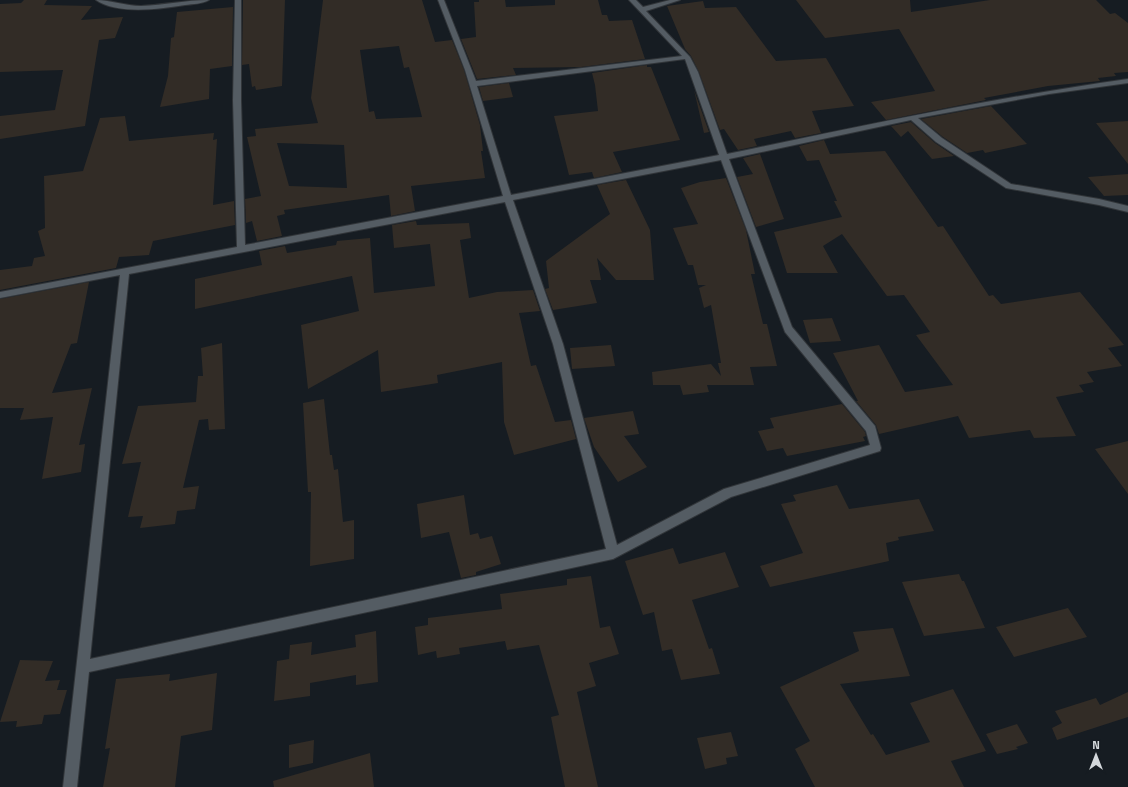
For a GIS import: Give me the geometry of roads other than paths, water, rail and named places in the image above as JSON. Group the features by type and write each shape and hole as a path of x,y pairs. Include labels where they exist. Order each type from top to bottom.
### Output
{"street":[{"path":"99,0 123,7 134,7 188,4 206,0"},
{"path":"238,0 237,100 241,250"},
{"path":"441,0 473,84 508,198 558,344 613,553"},
{"path":"83,667 613,553 728,493 876,448 871,429 788,329 694,72 687,57 632,0"},
{"path":"641,10 677,0"},
{"path":"473,84 687,57"},
{"path":"0,295 724,157 912,117 1049,92 1128,81"},
{"path":"912,117 939,140 1009,186 1099,202 1128,209"},
{"path":"70,787 125,272"}]}
